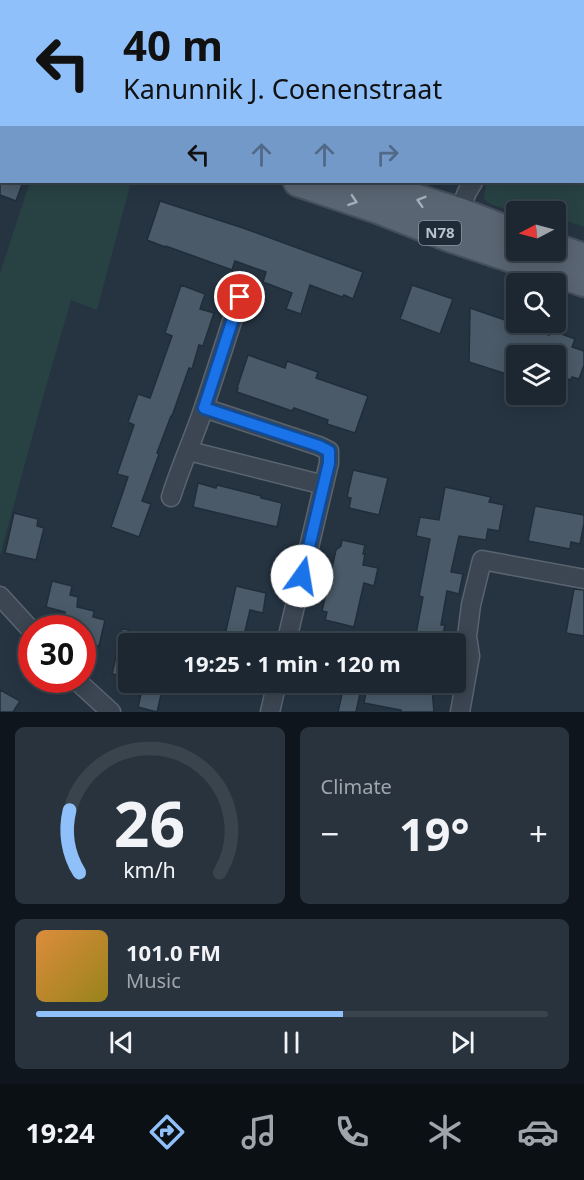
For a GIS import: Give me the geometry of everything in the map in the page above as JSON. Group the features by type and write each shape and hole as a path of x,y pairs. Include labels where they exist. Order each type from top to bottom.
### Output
{"main road":[{"name":"N78","path":"301,183 378,209 452,238 584,282"},
{"name":"N78","path":"366,183 459,212 506,230"},
{"path":"566,252 584,258"}],"street":[{"path":"459,212 466,192 472,183"},
{"path":"171,497 204,408 240,297"},
{"path":"204,408 329,451 329,463 289,633"},
{"path":"189,451 324,485"},
{"path":"460,712 470,656 467,636 471,605 482,560 584,579"},
{"path":"0,596 18,616"},
{"path":"90,693 111,712"},
{"path":"270,712 274,693"}],"green space":[{"path":"30,183 131,183 97,310 71,300 0,556 0,273"},
{"path":"486,183 584,183 584,227 566,221 566,201 506,201 506,209 490,204 484,199"}],"building":[{"path":"0,183 23,183 16,201 0,195"},
{"path":"160,201 243,228 363,272 353,299 310,285 301,314 286,309 292,293 263,282 266,272 235,261 232,270 147,240"},
{"path":"181,285 205,294 200,309 214,313 203,346 199,345 192,369 189,368 157,453 159,454 142,501 151,504 139,537 111,527 128,477 117,474 134,425 128,422 138,394 150,398 172,336 165,333"},
{"path":"412,285 453,299 440,334 400,319"},
{"path":"470,308 506,320 506,333 549,335 550,333 559,333 575,339 572,347 584,351 584,365 579,379 572,377 568,381 566,380 566,345 506,345 506,374 469,362"},
{"path":"248,355 285,368 287,361 318,372 316,378 368,396 355,433 327,424 328,420 294,408 292,411 237,392"},
{"path":"353,470 388,478 379,515 349,508 351,498 347,497"},
{"path":"198,483 216,488 217,485 282,503 277,527 193,507"},
{"path":"445,487 491,497 489,502 504,505 499,531 488,529 486,540 459,536 451,572 463,574 459,594 447,591 441,625 445,625 443,633 416,633 423,597 419,596 430,539 416,536 420,517 439,520"},
{"path":"535,506 584,515 580,544 571,542 570,549 528,541"},
{"path":"14,513 38,519 37,526 44,528 36,560 5,553"},
{"path":"342,540 365,545 363,565 378,568 374,586 364,583 354,627 325,620 327,612 322,611 336,550 341,546"},
{"path":"52,581 72,586 70,595 78,597 77,607 94,611 93,615 64,615 65,612 46,607"},
{"path":"236,586 266,593 263,613 250,610 245,633 225,633"},
{"path":"574,589 584,590 584,636 566,633"},
{"path":"96,618 105,620 99,646 96,645"},
{"path":"122,629 129,630 129,633 121,633"},
{"path":"118,647 118,675 112,674"},
{"path":"0,690 20,701 13,712 0,712"},
{"path":"141,693 161,693 157,712 138,707"},
{"path":"342,693 360,693 356,712 338,712"},
{"path":"366,693 432,693 434,712 401,712 401,710 364,703"}],"route":[{"path":"240,297 204,408 329,451 329,463 302,576"}]}
